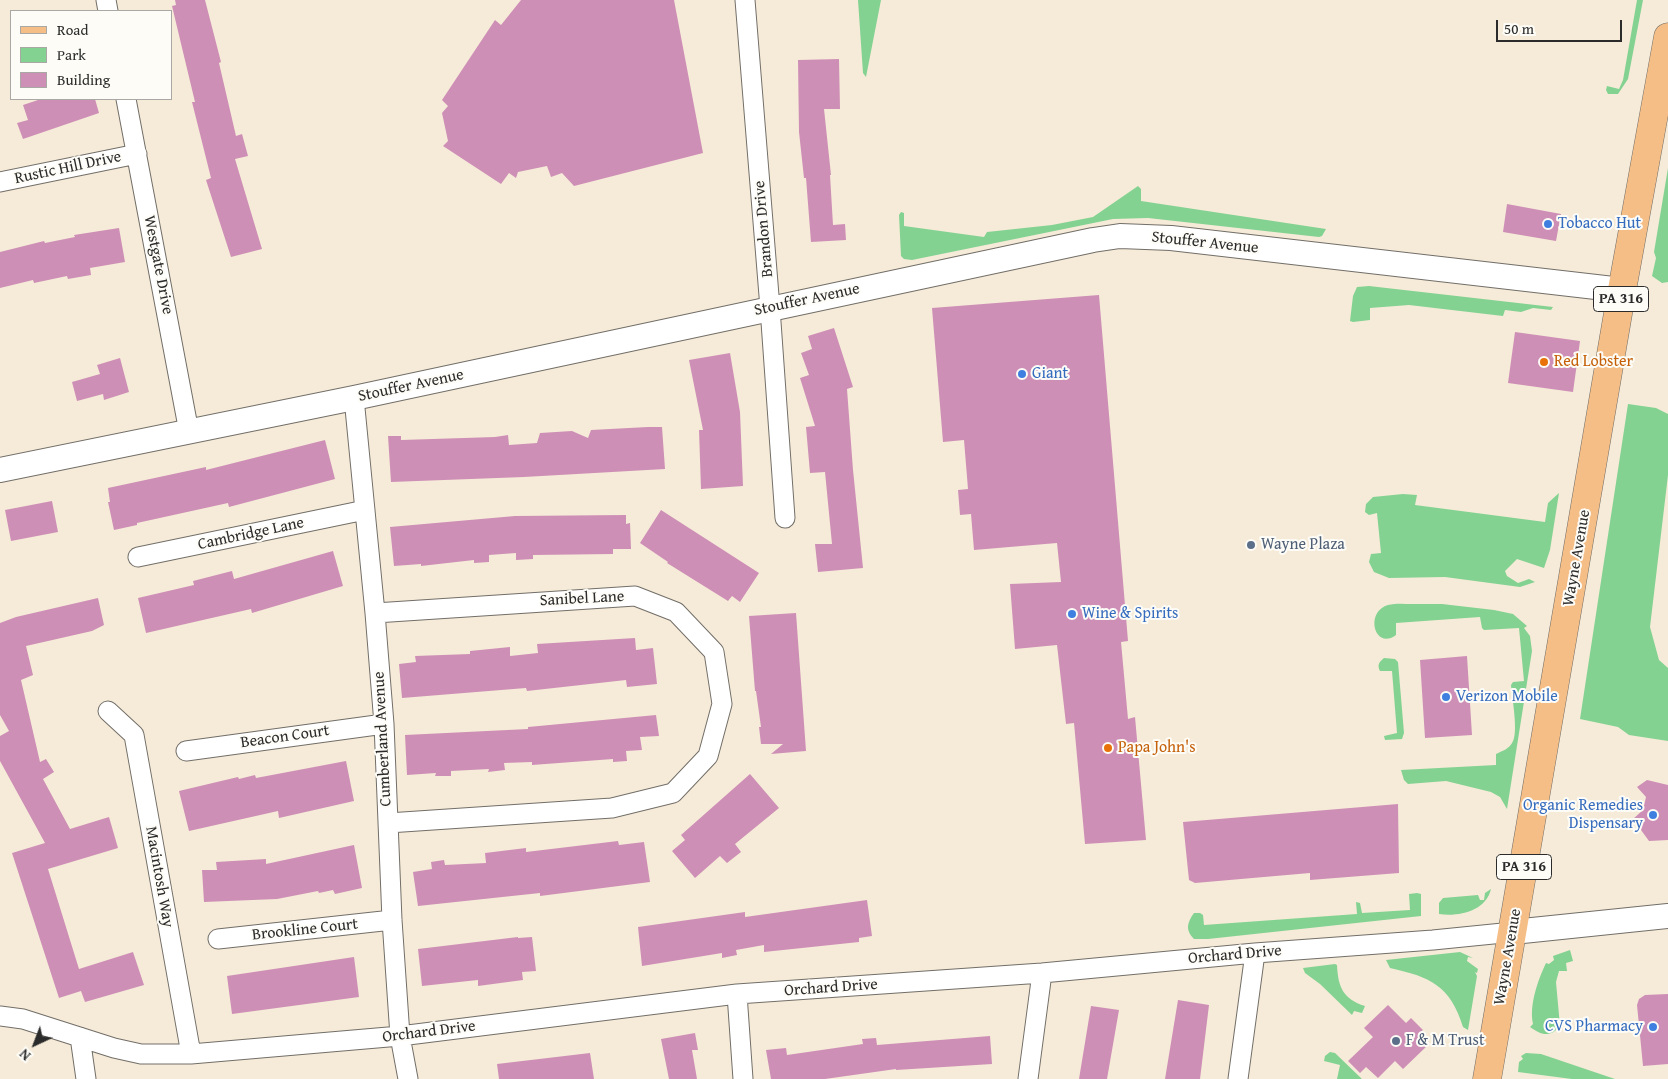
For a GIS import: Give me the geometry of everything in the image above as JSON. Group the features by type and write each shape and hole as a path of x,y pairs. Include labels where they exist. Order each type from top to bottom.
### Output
{"main road":[{"name":"Wayne Avenue","path":"1487,1079 1622,290 1668,37"}],"street":[{"name":"Brandon Drive","path":"745,0 785,518"},
{"name":"Westgate Drive","path":"126,100 189,432"},
{"name":"Rustic Hill Drive","path":"0,182 137,154"},
{"name":"Stouffer Avenue","path":"0,470 354,398 770,308 1093,240 1120,236 1171,238 1622,290"},
{"name":"Cumberland Avenue","path":"354,398 376,613 384,724 392,920 400,1036 408,1079"},
{"name":"Cambridge Lane","path":"138,557 365,510"},
{"name":"Sanibel Lane","path":"376,613 635,596 676,612 714,652 722,704 708,756 673,793 612,808 388,823"},
{"name":"Macintosh Way","path":"108,711 134,734 191,1054"},
{"name":"Beacon Court","path":"186,751 384,724"},
{"name":"Orchard Drive","path":"0,1016 23,1019 114,1048 141,1054 191,1054 400,1036 737,994 1042,973 1513,932 1668,916"},
{"name":"Brookline Court","path":"218,939 392,920"},
{"path":"1238,1079 1255,953"},
{"path":"1028,1079 1042,973"},
{"path":"737,994 743,1079"},
{"path":"80,1037 86,1079"}],"green space":[{"path":"858,0 881,0 866,77 863,73"},
{"path":"1637,0 1643,0 1628,79 1618,94 1608,94 1607,86 1619,89 1623,80"},
{"path":"1668,168 1668,282 1662,283 1652,276 1656,258 1654,252"},
{"path":"1138,186 1141,189 1141,201 1326,229 1322,236 1319,237 1148,218 1113,219 912,260 904,259 901,256 899,215 901,212 904,213 904,226 984,237 987,232 1052,225 1093,217"},
{"path":"1369,286 1553,307 1551,310 1533,308 1521,312 1505,310 1503,316 1409,305 1370,308 1370,320 1350,321 1353,296 1357,287"},
{"path":"1628,404 1656,408 1668,414 1668,475 1650,627 1659,660 1668,668 1668,741 1629,735 1618,727 1580,719"},
{"path":"1559,493 1550,550 1544,568 1517,559 1505,571 1507,576 1518,583 1529,579 1535,582 1520,587 1445,577 1389,578 1374,572 1369,562 1371,554 1381,553 1377,513 1369,515 1365,512 1366,504 1373,497 1403,494 1417,495 1415,505 1545,522 1548,503"},
{"path":"1442,604 1513,614 1527,626 1524,628 1530,636 1532,651 1507,809 1500,797 1491,792 1446,781 1408,784 1404,780 1401,770 1496,765 1496,754 1509,747 1514,738 1515,724 1511,685 1513,682 1524,681 1519,628 1484,630 1480,617 1396,623 1396,635 1389,639 1383,638 1375,629 1376,615 1388,605"},
{"path":"1384,658 1395,659 1398,662 1404,733 1402,739 1385,740 1384,736 1397,733 1392,671 1380,671 1379,667 1380,662"},
{"path":"1491,889 1484,903 1471,911 1447,915 1439,914 1439,903 1443,898 1478,895 1480,900 1484,900 1485,893"},
{"path":"1409,894 1421,894 1421,916 1208,939 1194,939 1188,929 1194,913 1203,915 1204,925 1357,914 1356,902 1360,903 1362,913 1410,910"},
{"path":"1570,950 1573,961 1566,963 1567,971 1559,971 1556,982 1560,1026 1549,1034 1538,1032 1530,1027 1533,1024 1532,1009 1537,985 1546,963 1549,964 1554,960 1553,956"},
{"path":"1460,952 1473,958 1468,957 1467,961 1478,969 1477,973 1475,972 1477,976 1468,1030 1463,1027 1452,1001 1437,985 1416,975 1390,968 1386,960"},
{"path":"1337,965 1340,986 1351,1000 1365,1006 1362,1013 1354,1011 1352,1015 1320,984 1305,973 1303,968"},
{"path":"1330,1052 1335,1053 1362,1079 1337,1079 1340,1065 1324,1061 1325,1056"},
{"path":"1526,1053 1541,1054 1615,1079 1572,1079 1518,1072 1519,1062 1523,1059 1521,1056"}],"building":[{"path":"175,0 205,0 221,62 219,63 236,136 242,134 248,156 235,159 262,249 231,257 206,180 211,178 192,102 195,102 172,6 176,5"},
{"path":"521,0 674,0 703,153 574,186 562,173 551,177 547,166 518,172 516,178 509,173 501,184 443,146 448,141 442,113 448,106 442,100 495,20 501,25"},
{"path":"839,59 840,109 824,109 831,175 833,225 845,224 846,240 811,242 806,178 804,178 799,132 798,60"},
{"path":"38,100 95,100 99,113 23,139 17,123 28,120 23,105"},
{"path":"1507,204 1561,214 1556,241 1503,232"},
{"path":"119,228 125,262 90,268 91,275 68,279 67,276 34,283 33,280 0,288 0,252 44,241 45,243 75,237 74,235"},
{"name":"Giant","path":"1099,295 1128,641 1121,642 1128,719 1135,717 1146,840 1085,844 1074,723 1066,724 1057,645 1015,649 1010,584 1061,582 1057,543 974,550 971,514 960,515 958,490 968,489 964,440 943,442 932,308"},
{"path":"834,328 853,387 847,389 863,568 818,572 815,544 832,544 825,472 810,473 806,427 815,426 800,378 809,375 801,353 812,349 808,336"},
{"name":"Red Lobster","path":"1515,332 1580,341 1573,392 1508,383"},
{"path":"730,353 740,412 743,486 701,489 699,430 703,430 689,360"},
{"path":"120,358 129,392 104,400 103,394 77,401 72,382 100,374 97,365"},
{"path":"662,427 665,469 391,482 388,436 401,436 401,440 508,435 509,445 537,443 540,433 572,431 588,438 591,430"},
{"path":"325,440 335,479 229,507 228,503 137,523 137,525 114,530 108,502 110,502 108,488 206,467 206,470"},
{"path":"52,501 58,532 11,541 5,510"},
{"path":"661,510 759,573 740,602 732,596 728,601 667,563 640,543"},
{"path":"626,515 626,524 630,523 631,549 613,549 613,554 533,555 533,559 516,560 516,553 489,555 489,562 474,563 474,560 421,566 421,564 394,566 390,527 515,516"},
{"path":"333,551 343,586 252,613 251,609 146,633 138,598 194,585 193,581 232,571 234,579"},
{"path":"98,598 104,625 92,631 26,646 33,675 21,680 40,762 46,759 54,772 43,779 70,829 109,817 118,848 48,869 79,969 133,952 144,985 85,1002 81,991 59,998 12,853 45,843 0,761 0,736 9,731 0,715 0,623 16,617"},
{"path":"796,613 806,751 771,754 783,744 761,744 759,727 761,727 755,691 749,616"},
{"path":"635,638 636,650 653,648 657,684 627,687 626,680 527,691 526,688 402,698 399,664 416,662 415,656 470,654 470,651 510,647 510,656 538,653 537,644"},
{"name":"Verizon Mobile","path":"1467,656 1472,735 1425,738 1420,660"},
{"path":"656,715 659,736 640,737 642,750 626,751 627,761 613,762 613,759 532,765 532,762 504,763 505,770 488,772 489,769 451,771 451,776 435,776 436,773 407,775 405,735 528,729 528,727"},
{"path":"346,761 354,801 279,818 278,811 189,831 179,791 238,777 239,779 255,775 256,778"},
{"path":"750,774 779,808 735,844 741,852 727,863 720,856 695,878 672,851 685,840 681,835"},
{"name":"Organic Remedies Dispensary","path":"1647,780 1668,785 1668,840 1649,841 1633,819 1643,810 1646,797 1637,787"},
{"path":"1398,804 1399,873 1310,880 1310,873 1195,883 1189,880 1183,822"},
{"path":"618,841 619,845 644,842 650,882 540,896 540,893 418,906 413,872 432,869 431,862 444,860 445,865 486,863 485,853 526,848 526,852"},
{"path":"354,845 362,888 335,894 333,890 277,899 204,902 202,870 217,870 216,862 266,859 266,864"},
{"path":"867,900 872,936 859,938 859,942 764,952 764,945 736,950 737,955 722,958 722,953 642,966 638,927 745,912 745,917"},
{"path":"532,937 536,971 522,972 523,980 478,986 478,980 422,986 418,949"},
{"path":"354,957 359,997 232,1014 227,976"},
{"name":"CVS Pharmacy","path":"1668,994 1668,1064 1643,1066 1637,1005 1639,999 1645,995"},
{"path":"1178,1000 1209,1005 1200,1079 1165,1079"},
{"name":"F & M Trust","path":"1388,1005 1406,1023 1411,1018 1423,1030 1418,1034 1428,1045 1403,1069 1395,1061 1378,1078 1366,1067 1360,1073 1348,1061 1373,1037 1364,1028"},
{"path":"1091,1006 1119,1010 1107,1079 1079,1079"},
{"path":"695,1033 698,1050 692,1050 697,1079 669,1079 661,1039"},
{"path":"990,1036 992,1064 896,1069 825,1079 771,1079 766,1050 786,1048 787,1055 863,1044 862,1039 876,1038 877,1045"},
{"path":"590,1053 594,1079 499,1079 497,1064"}],"place":[{"name":"Tobacco Hut","path":"1548,224"},
{"name":"Red Lobster","path":"1544,362"},
{"name":"Giant","path":"1022,374"},
{"name":"Wayne Plaza","path":"1251,545"},
{"name":"Wine & Spirits","path":"1072,614"},
{"name":"Verizon Mobile","path":"1446,697"},
{"name":"Papa John's","path":"1108,748"},
{"name":"Organic Remedies Dispensary","path":"1653,815"},
{"name":"CVS Pharmacy","path":"1653,1027"},
{"name":"F & M Trust","path":"1396,1041"}]}
